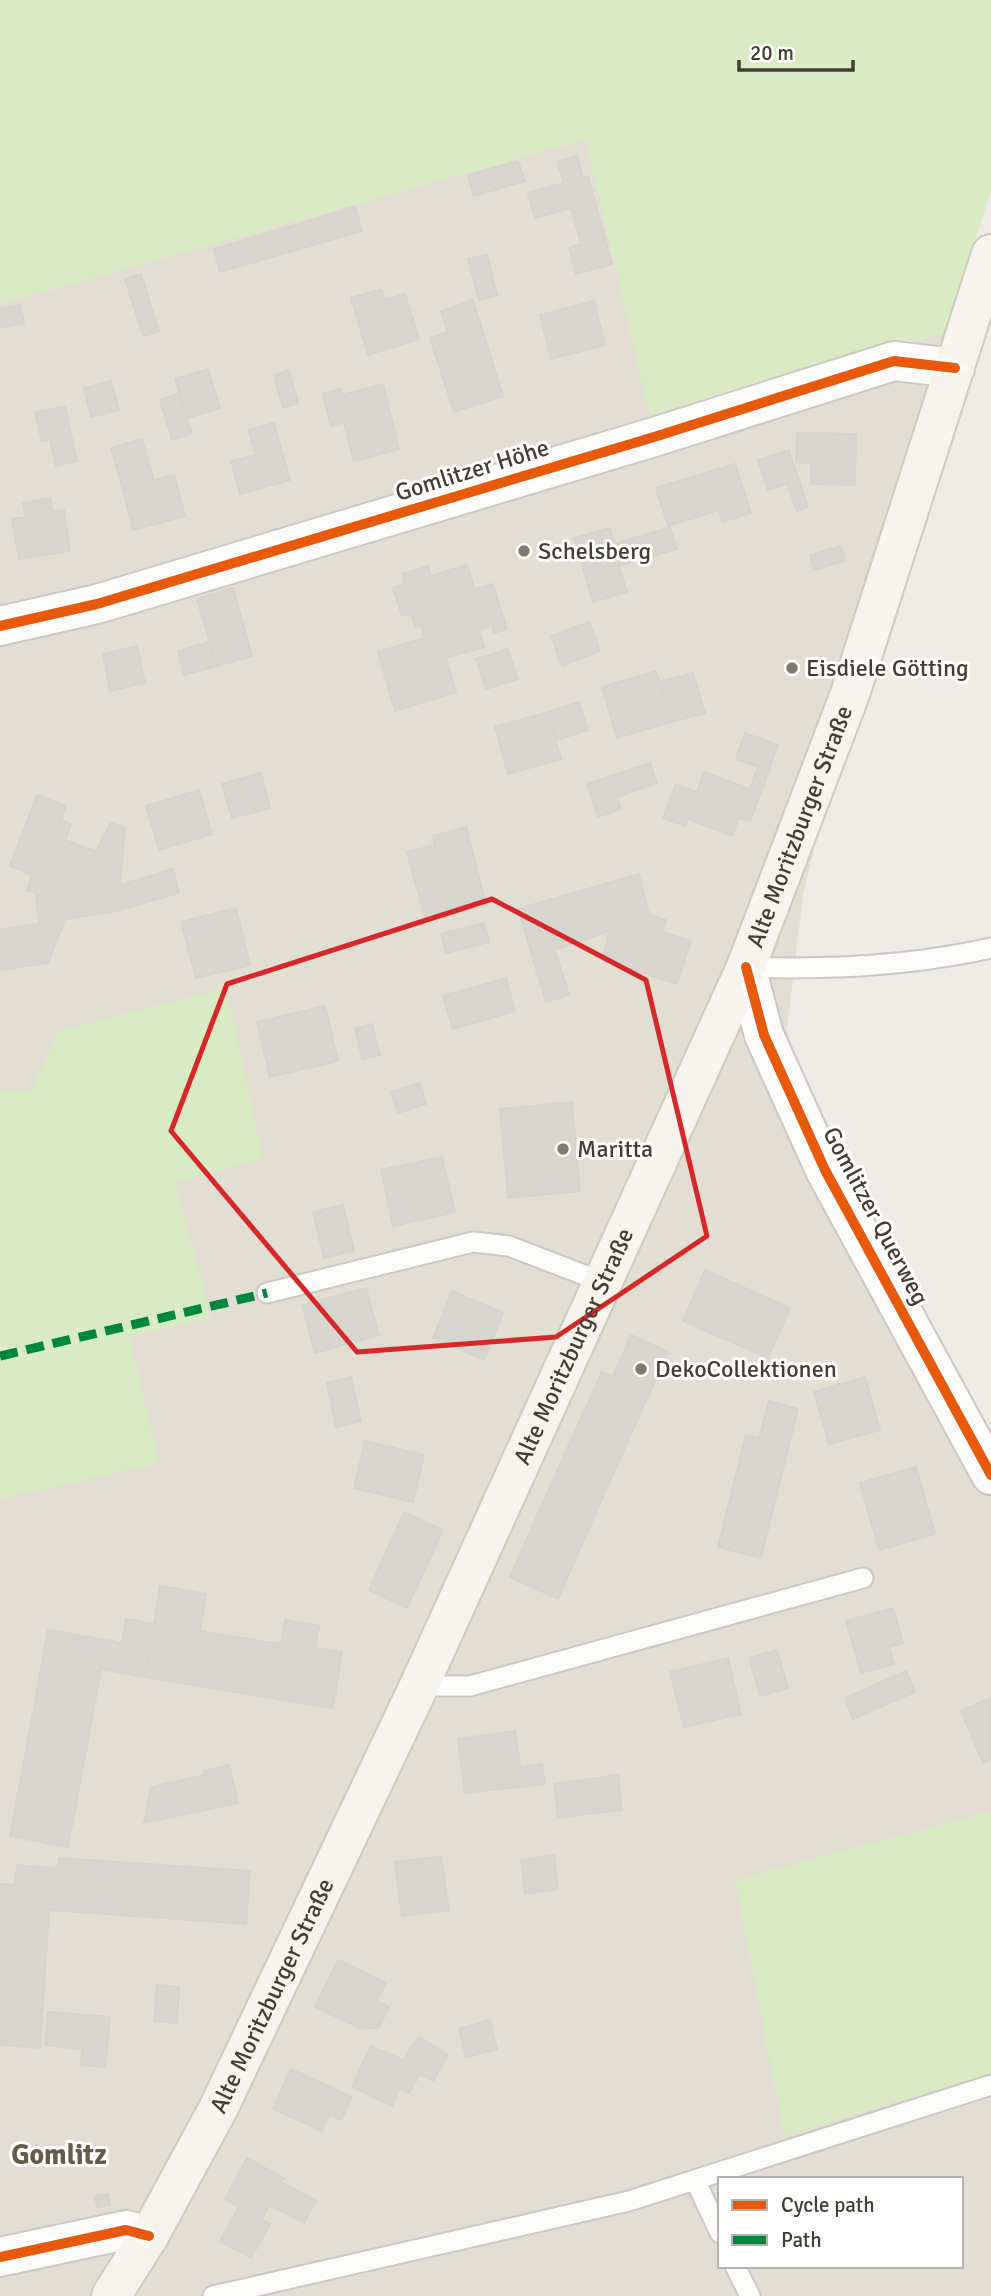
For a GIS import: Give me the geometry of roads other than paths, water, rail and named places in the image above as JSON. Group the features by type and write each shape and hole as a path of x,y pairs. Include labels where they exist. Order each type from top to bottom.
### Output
{"main road":[{"name":"Alte Moritzburger Straße","path":"111,2296 149,2236 218,2109 419,1686 605,1283 746,967 850,694 991,254"}],"street":[{"name":"Gomlitzer Höhe","path":"0,626 111,600 654,438 894,361 955,368"},
{"name":"Gomlitzer Querweg","path":"746,967 764,1035 825,1170 991,1475"},
{"path":"0,2257 126,2230 149,2236"}],"lane":[{"path":"746,967 888,964 938,959 991,948"},
{"path":"267,1293 473,1242 509,1246 605,1283"},
{"path":"419,1686 470,1686 863,1578"},
{"path":"213,2296 629,2201 991,2085"},
{"path":"695,2180 718,2229"},
{"path":"737,2268 750,2296"}],"place":[{"name":"Schelsberg","path":"524,551"},
{"name":"Eisdiele Götting","path":"792,668"},
{"name":"Maritta","path":"563,1149"},
{"name":"DekoCollektionen","path":"641,1369"}],"district":[{"name":"Gomlitz","path":"59,2155"}]}
